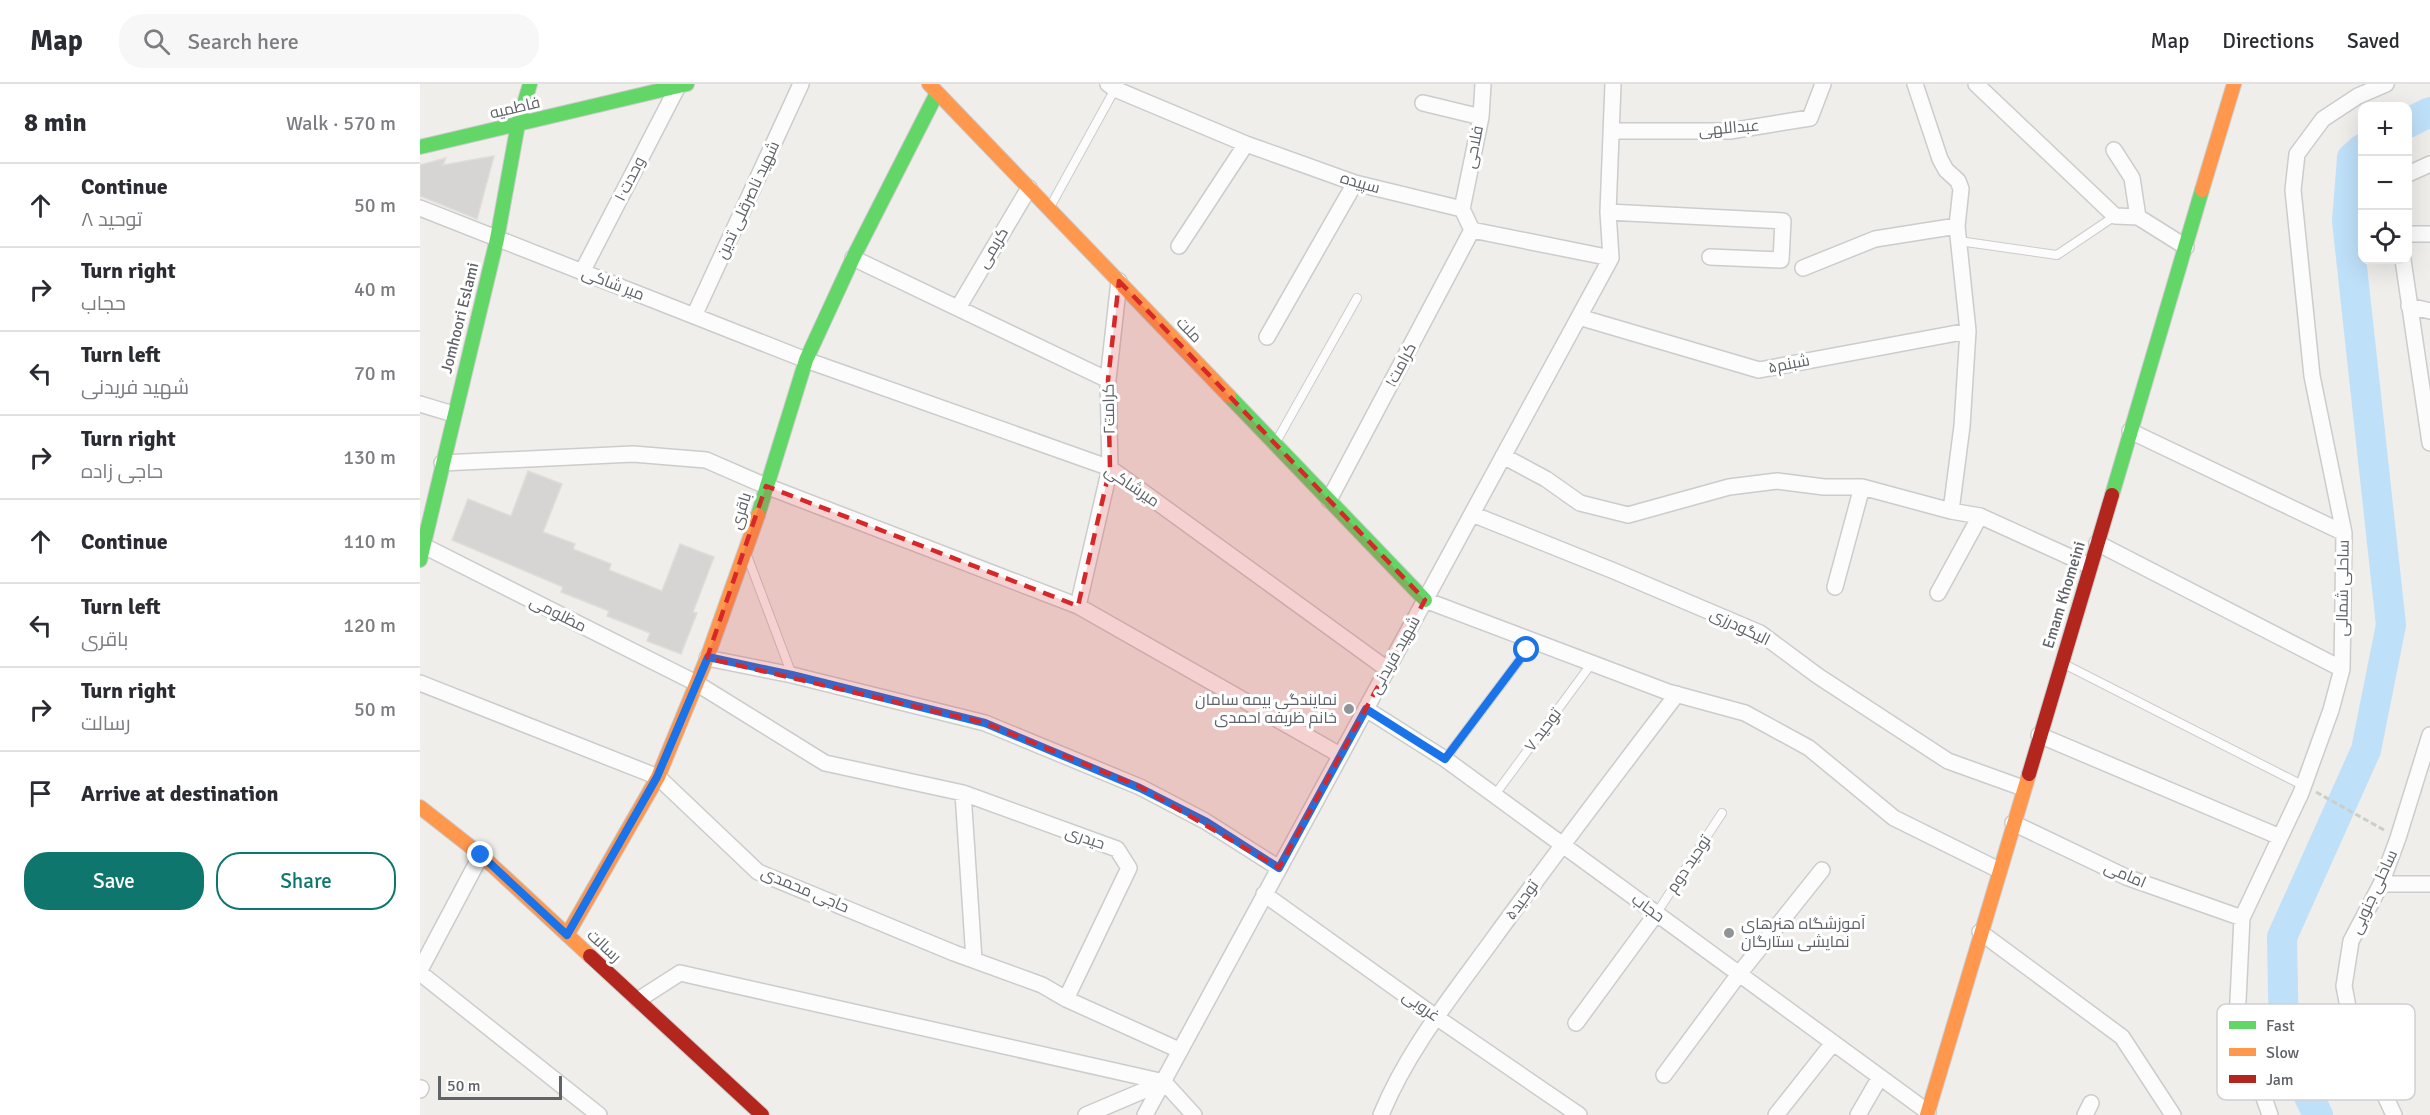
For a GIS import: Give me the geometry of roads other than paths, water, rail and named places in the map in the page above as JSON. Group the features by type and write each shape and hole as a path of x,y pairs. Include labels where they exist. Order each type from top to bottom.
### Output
{"street":[{"name":"Jomhoori Eslami","path":"421,550 497,238 518,124 530,84"},
{"name":"شهید ناصرقلی تدین","path":"694,316 801,84"},
{"name":"فلاحی","path":"1462,209 1480,117 1483,84"},
{"path":"1462,209 1472,230 1611,258 1608,212 1613,84"},
{"name":"عبداللهی","path":"1611,131 1730,132 1809,118 1823,84"},
{"path":"1915,84 1940,159 1946,170 1958,181 1961,189 1958,233 1968,331 1962,426 1951,511"},
{"path":"1976,84 2115,216 2138,217 2186,247"},
{"name":"Emam Khomeini","path":"1927,1114 2234,84"},
{"name":"ساحلی شمالی","path":"2237,1004 2242,918 2304,786 2331,711 2342,669 2344,533 2312,376 2293,190 2297,154 2323,119 2358,96 2386,84"},
{"name":"فاطمیه","path":"420,147 682,85"},
{"name":"وحدت۱۰","path":"582,272 682,85"},
{"name":"سپیده","path":"1112,86 1246,144 1355,183 1462,209"},
{"name":"ملت","path":"933,88 1425,600"},
{"name":"باقری","path":"567,935 657,777 708,657 746,553 806,360 933,88"},
{"path":"1423,103 1480,117"},
{"path":"1179,246 1246,144"},
{"path":"2114,150 2132,178 2138,217"},
{"path":"2412,172 2430,164"},
{"path":"1267,337 1355,183"},
{"name":"کریمی","path":"958,308 1029,188"},
{"name":"میر شاکی","path":"420,208 806,360"},
{"path":"1608,212 1782,221 1781,260 1710,257"},
{"name":"کرامت۱","path":"1329,500 1472,230"},
{"path":"1803,268 1875,238 1958,233"},
{"path":"2412,234 2430,234"},
{"path":"853,258 1108,380"},
{"name":"شهید فریدنی","path":"1145,1115 1611,258"},
{"path":"2404,264 2430,442"},
{"name":"کرامت۲","path":"1078,606 1110,468 1108,380 1119,281"},
{"path":"2409,306 2430,311"},
{"name":"شبنم۵","path":"1579,317 1759,370 1968,331"},
{"name":"میرشاکی","path":"806,360 1110,468 1387,669"},
{"path":"420,404 453,414"},
{"path":"2130,431 2344,533"},
{"path":"442,463 633,454 706,460 766,486 1078,606 1340,755"},
{"path":"1503,456 1546,479 1580,503 1628,515 1729,487 1777,481 1824,487 1862,487 1951,511 1980,516 2090,566"},
{"path":"1835,587 1862,487"},
{"name":"الیگودرزی","path":"1472,514 1760,633 1818,676 1948,761 2024,788"},
{"path":"1938,593 1980,516"},
{"path":"2097,543 2342,669"},
{"name":"مظلومی","path":"421,550 696,683 825,763 963,793"},
{"path":"1425,600 1677,694 1745,713 1809,748 1894,818 1999,870"},
{"path":"708,657 792,675 985,723 1140,788 1205,821 1279,868"},
{"name":"حاجی محمدی","path":"420,683 657,777 758,872 974,960 1042,985 1066,999 1179,1050"},
{"name":"توحید۵","path":"1381,1115 1396,1080 1436,1017 1561,846 1677,694"},
{"name":"حجاب","path":"1366,709 1445,759 1880,1077 1927,1114"},
{"path":"2039,735 2280,837"},
{"name":"ساحلی جنوبی","path":"2347,1004 2344,986 2351,941 2381,884 2430,735"},
{"path":"963,793 974,960"},
{"name":"حیدری","path":"963,793 1118,849 1129,868 1066,999"},
{"name":"رسالت","path":"420,807 481,855 762,1115"},
{"name":"امامی","path":"2013,823 2126,877 2242,918"},
{"path":"481,855 420,971 599,1115"},
{"path":"1664,1075 1739,974 1822,870"},
{"path":"2381,884 2430,884"},
{"name":"غروبی","path":"1264,894 1436,1017 1579,1115"},
{"path":"1576,1023 1656,914"},
{"path":"1980,932 2122,1037 2173,1115"},
{"path":"638,1000 681,973 1164,1082 1194,1115"},
{"path":"1776,1115 1833,1043"},
{"path":"1858,1115 1880,1077"},
{"path":"1086,1115 1164,1082"},
{"name":"ساحلی شمالی","path":"2265,1100 2270,1115"},
{"name":"ساحلی جنوبی","path":"2387,1100 2394,1115"}],"lane":[{"path":"1049,208 1112,86"},
{"path":"1958,233 2057,255 2115,216"},
{"path":"1275,444 1357,298"},
{"path":"746,553 792,675"},
{"path":"1445,759 1527,650"},
{"name":"توحید ۷","path":"1494,796 1592,663"},
{"path":"2061,663 2304,786"},
{"name":"توحید دوم","path":"1656,914 1722,813"}],"waterway":[{"path":"2412,121 2430,112"},
{"path":"2283,1004 2282,937 2366,750 2391,625 2347,221 2352,158 2358,153"},
{"path":"2311,1100 2318,1115"}],"place":[{"name":"نمایندگی بیمه سامان خانم ظریفه احمدی","path":"1349,709"},
{"name":"آموزشگاه هنرهای نمایشی ستارگان","path":"1729,933"}]}
